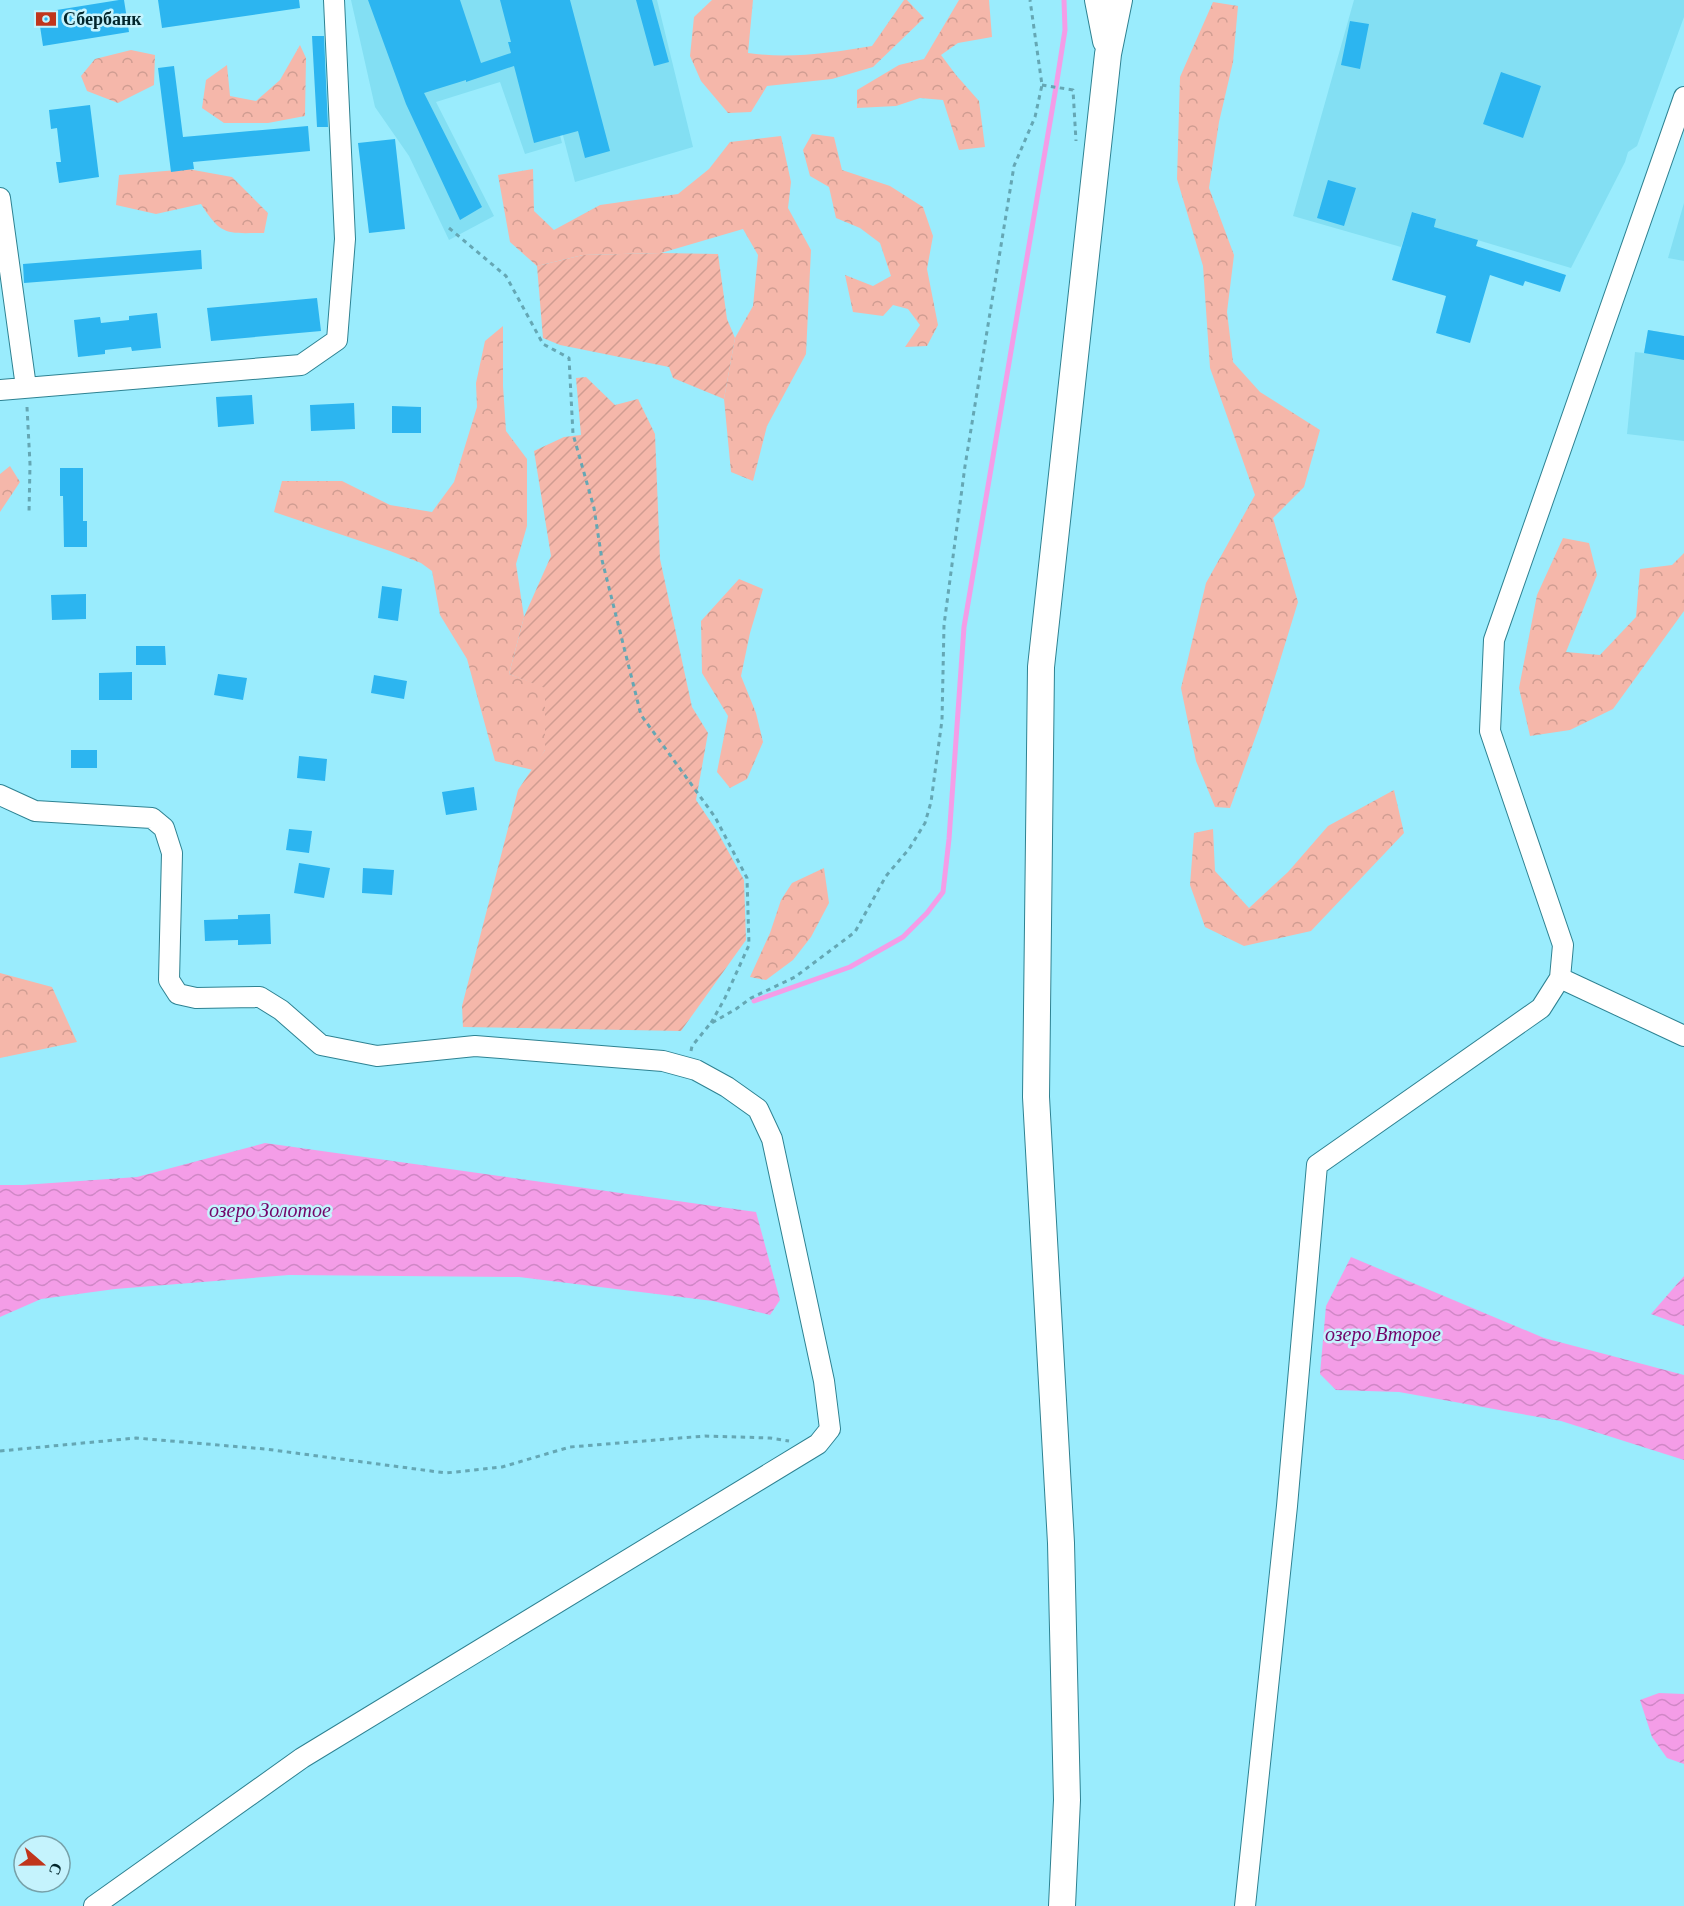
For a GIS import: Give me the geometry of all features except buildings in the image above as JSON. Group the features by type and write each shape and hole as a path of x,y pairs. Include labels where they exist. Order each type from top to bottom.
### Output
{"main road":[{"path":"1098,0 1108,54"},
{"path":"1062,1906 1067,1800 1061,1543 1036,1097 1041,667 1108,54 1119,0"}],"street":[{"path":"0,390 301,365 337,340 345,239 334,0"},
{"path":"1245,1906 1287,1506 1317,1165 1540,1008 1560,978 1563,945 1490,731 1494,640 1684,97"},
{"path":"0,198 26,387"},
{"path":"0,795 35,811 152,818 164,828 172,853 169,980 178,994 196,998 260,997 280,1010 321,1045 377,1056 476,1046 663,1060 696,1071 727,1087 758,1109 772,1139 824,1381 831,1429 818,1444 302,1758 94,1906"},
{"path":"1560,978 1684,1036"}],"path":[{"path":"710,1024 751,998 795,977 855,932 885,876 909,849 925,823 931,802 942,720 944,625 965,466 1014,166 1035,117 1042,85 1030,0"},
{"path":"1042,85 1073,90 1076,149"},
{"path":"449,228 506,276 543,344 569,358 573,434 594,508 602,560 641,715 715,817 747,878 749,945 725,998 710,1024 692,1046 686,1067"},
{"path":"27,407 30,464 29,513"},
{"path":"0,1451 136,1438 265,1449 446,1473 502,1467 570,1447 705,1436 770,1438 818,1444"}],"shaded area":[{"path":"351,0 525,0 562,143 525,154 500,82 436,102 494,216 449,240 409,156 375,107"},
{"path":"528,0 657,0 693,147 575,182"},
{"path":"1354,0 1684,0 1684,17 1637,146 1628,152 1571,268 1434,227 1436,219 1413,212 1401,247 1293,216"},
{"path":"1684,203 1684,261 1668,258"},
{"path":"1648,330 1684,336 1684,441 1627,434 1635,352 1644,353"}],"green space":[{"path":"712,0 753,0 748,53 763,55 810,54 872,46 904,0 907,0 924,18 873,67 832,79 767,86 751,112 728,113 701,81 690,56 694,17"},
{"path":"959,0 989,0 992,37 958,43 941,55 979,101 985,147 959,150 943,100 920,98 896,106 857,108 857,90 899,65 924,59"},
{"path":"1213,2 1238,6 1233,62 1219,122 1209,188 1234,255 1227,312 1233,362 1260,392 1320,430 1304,487 1273,518 1298,602 1262,719 1230,808 1215,807 1196,761 1181,688 1206,583 1255,495 1210,368 1203,266 1177,179 1180,77"},
{"path":"300,45 306,58 305,116 268,123 224,123 202,108 206,80 227,65 230,96 256,101 280,80"},
{"path":"131,50 155,55 154,85 118,103 87,91 81,76 95,59"},
{"path":"812,134 834,137 842,170 890,186 923,207 933,236 927,269 938,325 927,346 905,347 920,325 908,309 893,305 883,316 853,312 845,275 873,286 891,276 880,243 860,228 836,218 829,187 810,176 803,150"},
{"path":"781,136 791,182 788,208 811,250 806,354 767,426 753,481 731,472 724,399 735,338 753,306 758,255 743,229 661,253 583,255 537,266 510,242 498,175 533,169 534,211 554,230 600,205 678,194 709,169 730,142"},
{"path":"188,169 232,177 268,213 264,233 226,231 214,222 201,204 156,214 116,205 119,175"},
{"path":"718,254 727,319 735,338 724,399 673,378 669,367 560,345 543,338 537,266 583,255"},
{"path":"503,326 506,431 527,459 527,526 516,564 524,617 509,674 545,687 545,750 533,770 495,761 467,659 440,615 432,571 421,563 390,551 274,512 282,481 342,481 390,505 432,512 454,482 477,407 476,383 485,341"},
{"path":"586,377 615,405 638,399 655,434 660,559 692,707 708,733 696,800 717,831 744,880 746,940 681,1031 463,1027 462,1006 518,790 545,750 545,688 509,674 524,617 551,556 534,451 564,437 581,435 576,378"},
{"path":"10,466 20,482 0,512 0,474"},
{"path":"1563,538 1589,543 1597,575 1566,652 1600,655 1636,617 1640,569 1672,565 1684,553 1684,611 1613,709 1570,730 1530,736 1519,688 1537,595"},
{"path":"739,579 763,589 750,633 741,676 756,713 763,742 747,779 730,788 717,772 728,716 702,673 701,621"},
{"path":"1394,790 1404,833 1311,931 1244,946 1205,927 1190,885 1194,833 1213,829 1215,871 1249,908 1288,872 1328,826"},
{"path":"824,868 829,903 811,937 793,960 766,980 750,977 770,933 781,900 792,883"},
{"path":"0,973 52,987 77,1042 0,1058"}],"water":[{"name":"озеро Золотое","path":"265,1143 756,1212 780,1300 770,1315 713,1301 519,1277 289,1275 115,1289 41,1299 0,1317 0,1185 137,1177"},
{"name":"озеро Второе","path":"1351,1257 1544,1338 1684,1375 1684,1460 1561,1421 1399,1392 1336,1390 1320,1374 1326,1306"},
{"path":"1684,1276 1684,1326 1651,1314"},
{"path":"1659,1693 1684,1694 1684,1764 1667,1758 1652,1737 1640,1700"}],"waterway":[{"path":"754,1001 850,967 903,937 927,913 943,892 964,627 1056,87 1065,30 1064,0"}],"place":[{"name":"Сбербанк","path":"46,19"}]}
